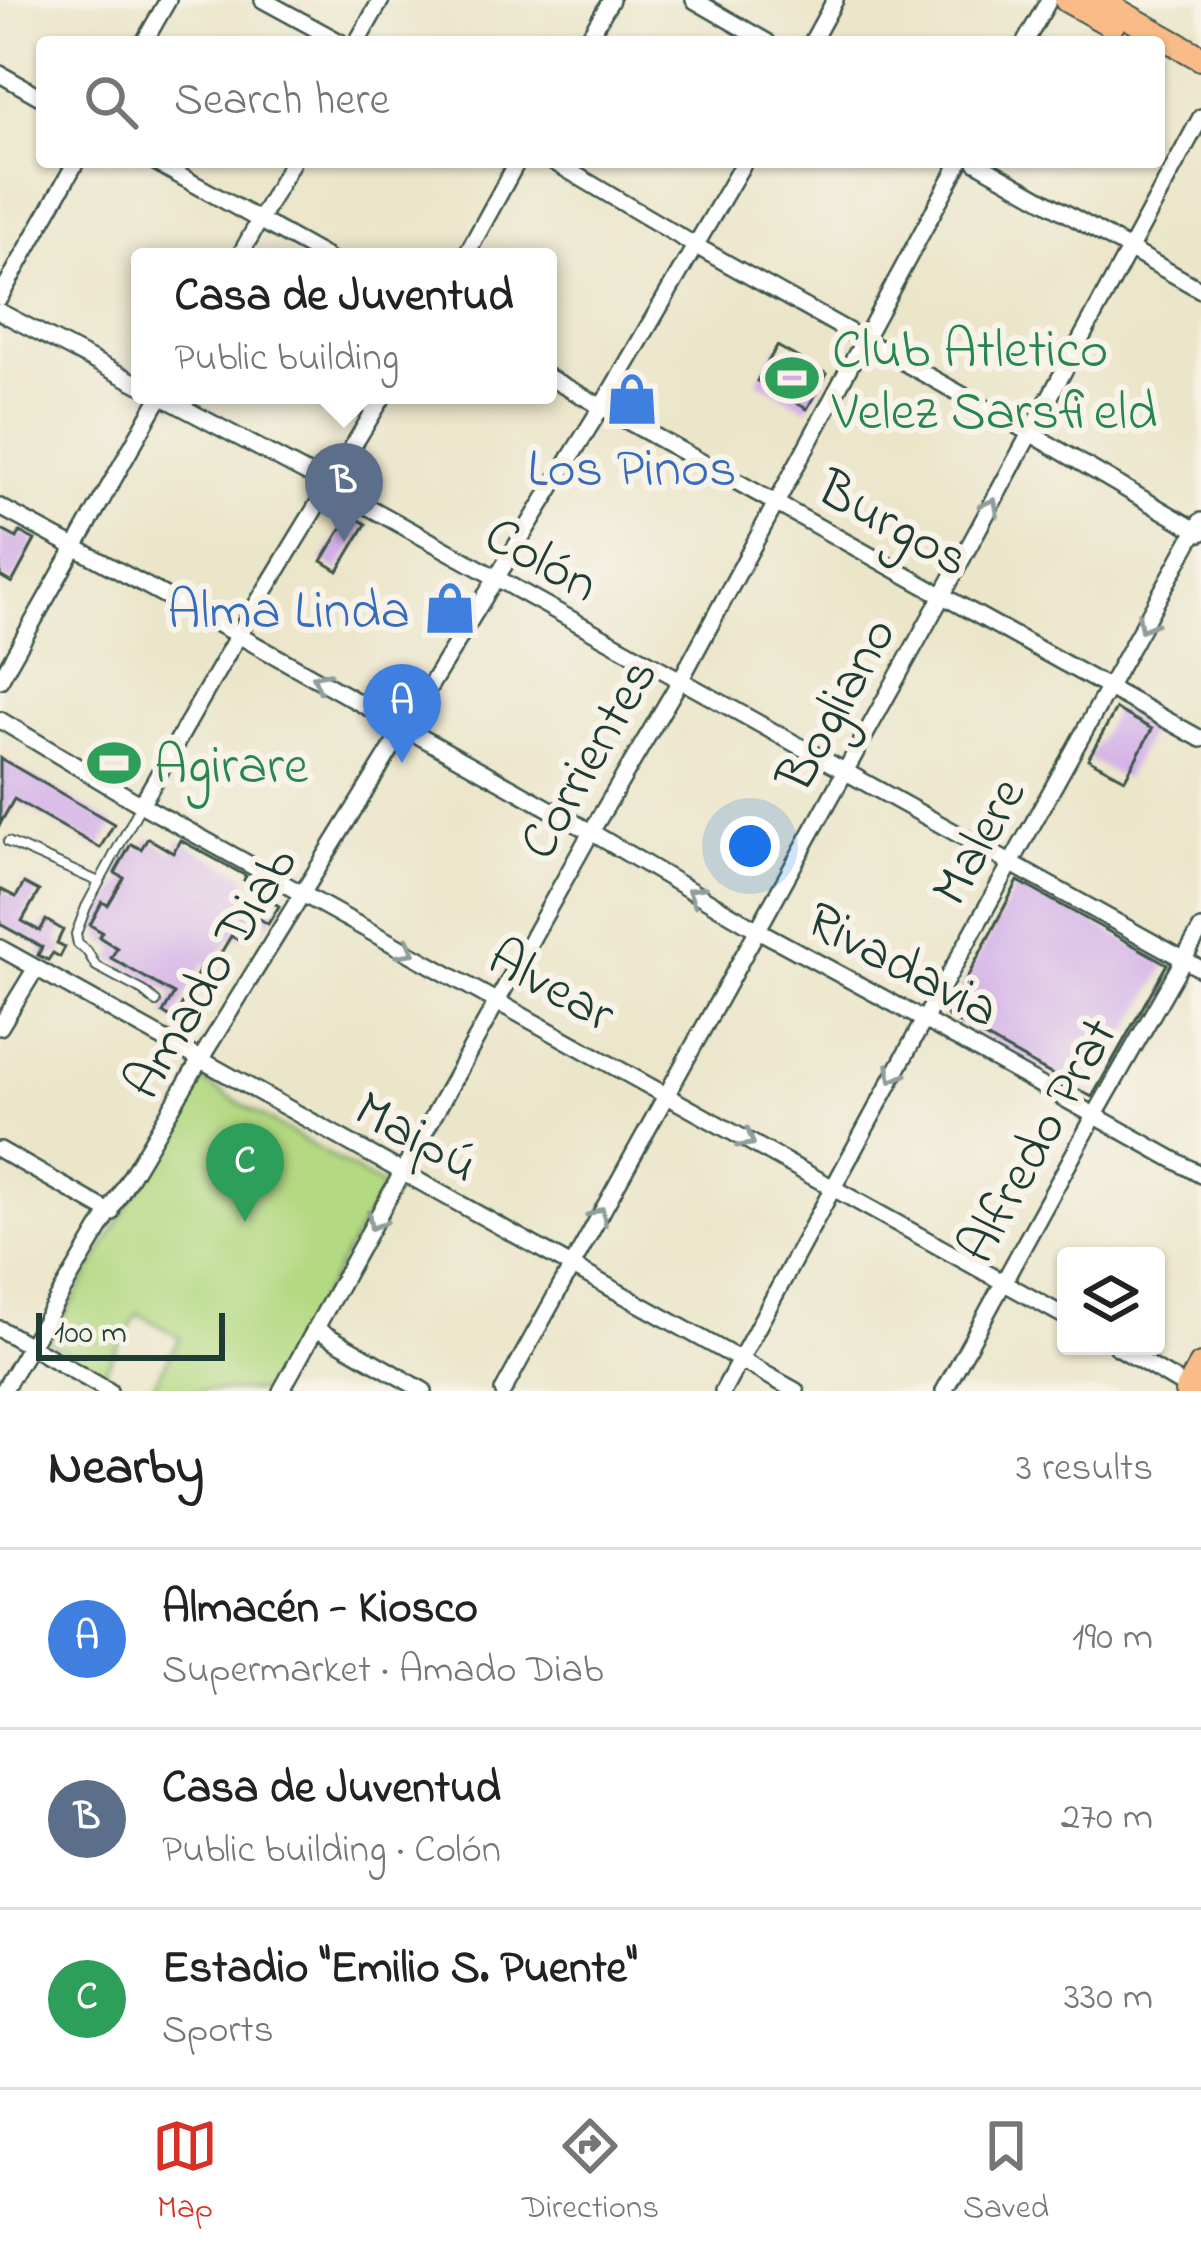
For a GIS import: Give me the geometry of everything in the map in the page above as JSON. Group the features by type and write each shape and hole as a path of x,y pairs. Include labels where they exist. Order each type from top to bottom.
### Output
{"main road":[{"path":"1067,0 1131,36"},
{"path":"1098,0 1162,36"},
{"path":"1165,38 1201,58"},
{"path":"1165,54 1201,75"},
{"path":"1190,1390 1201,1366"}],"street":[{"path":"147,36 168,0"},
{"path":"263,0 329,36"},
{"path":"360,36 381,0"},
{"path":"589,36 610,0"},
{"path":"694,0 757,36"},
{"path":"815,36 835,0"},
{"path":"1028,36 1048,0"},
{"path":"0,74 36,95"},
{"name":"Bogliano","path":"503,1391 1201,117"},
{"path":"0,297 73,168"},
{"path":"166,168 310,248"},
{"path":"244,248 289,168"},
{"path":"470,248 514,168"},
{"path":"564,168 1199,528"},
{"name":"Amado Diab","path":"3,1391 200,1060 602,406 740,168"},
{"name":"Corrientes","path":"281,1391 590,832 680,681 956,168"},
{"path":"987,168 1201,290"},
{"path":"0,312 131,380"},
{"name":"Burgos","path":"557,382 1201,739"},
{"path":"0,680 155,404"},
{"name":"Colón","path":"177,404 1201,969"},
{"path":"141,805 378,404"},
{"name":"Rivadavia","path":"0,507 404,727 755,929 1201,1175"},
{"name":"Malere","path":"723,1391 1199,528"},
{"name":"Alvear","path":"0,721 141,805 1057,1311"},
{"name":"Alfredo Prat","path":"944,1391 1201,929"},
{"name":"Maipú","path":"0,948 796,1391"},
{"path":"0,1028 36,968"},
{"path":"0,1150 111,1213"},
{"path":"0,1329 109,1391"},
{"path":"316,1329 424,1391"},
{"path":"1131,1355 1190,1390"}],"lane":[{"path":"141,805 76,928 78,944 96,966 156,1002"},
{"path":"8,842 99,882"}],"green space":[{"path":"200,1080 384,1187 267,1391 150,1391 180,1338 138,1313 103,1373 49,1342"}],"building":[{"name":"Club Atletico Velez Sarsfield","path":"777,346 827,374 807,409 757,381"},
{"path":"350,514 366,524 338,571 322,561"},
{"path":"0,529 35,540 12,583 0,576"},
{"path":"1116,709 1152,729 1125,779 1088,759"},
{"path":"0,758 114,824 100,848 14,799 0,824"},
{"path":"148,838 173,853 180,840 246,876 244,880 262,891 260,895 279,906 268,924 253,915 238,940 231,936 212,968 203,963 174,1020 163,1013 174,994 111,958 117,948 90,925 102,902 108,905 124,878 115,873 131,844 141,849"},
{"path":"1018,881 1167,964 1092,1097 947,1016"},
{"path":"24,883 39,891 22,921 40,931 46,920 63,930 57,943 65,947 60,957 53,953 48,960 38,955 42,947 0,924 0,889 16,897"}],"place":[{"name":"Club Atletico Velez Sarsfield","path":"792,378"},
{"name":"Los Pinos","path":"632,399"},
{"name":"Casa de Juventud","path":"344,542"},
{"name":"Alma Linda","path":"450,608"},
{"name":"Agirare","path":"114,763"},
{"name":"Almacén - Kiosco","path":"402,763"},
{"name":"Estadio \"Emilio S. Puente\"","path":"245,1222"}]}
